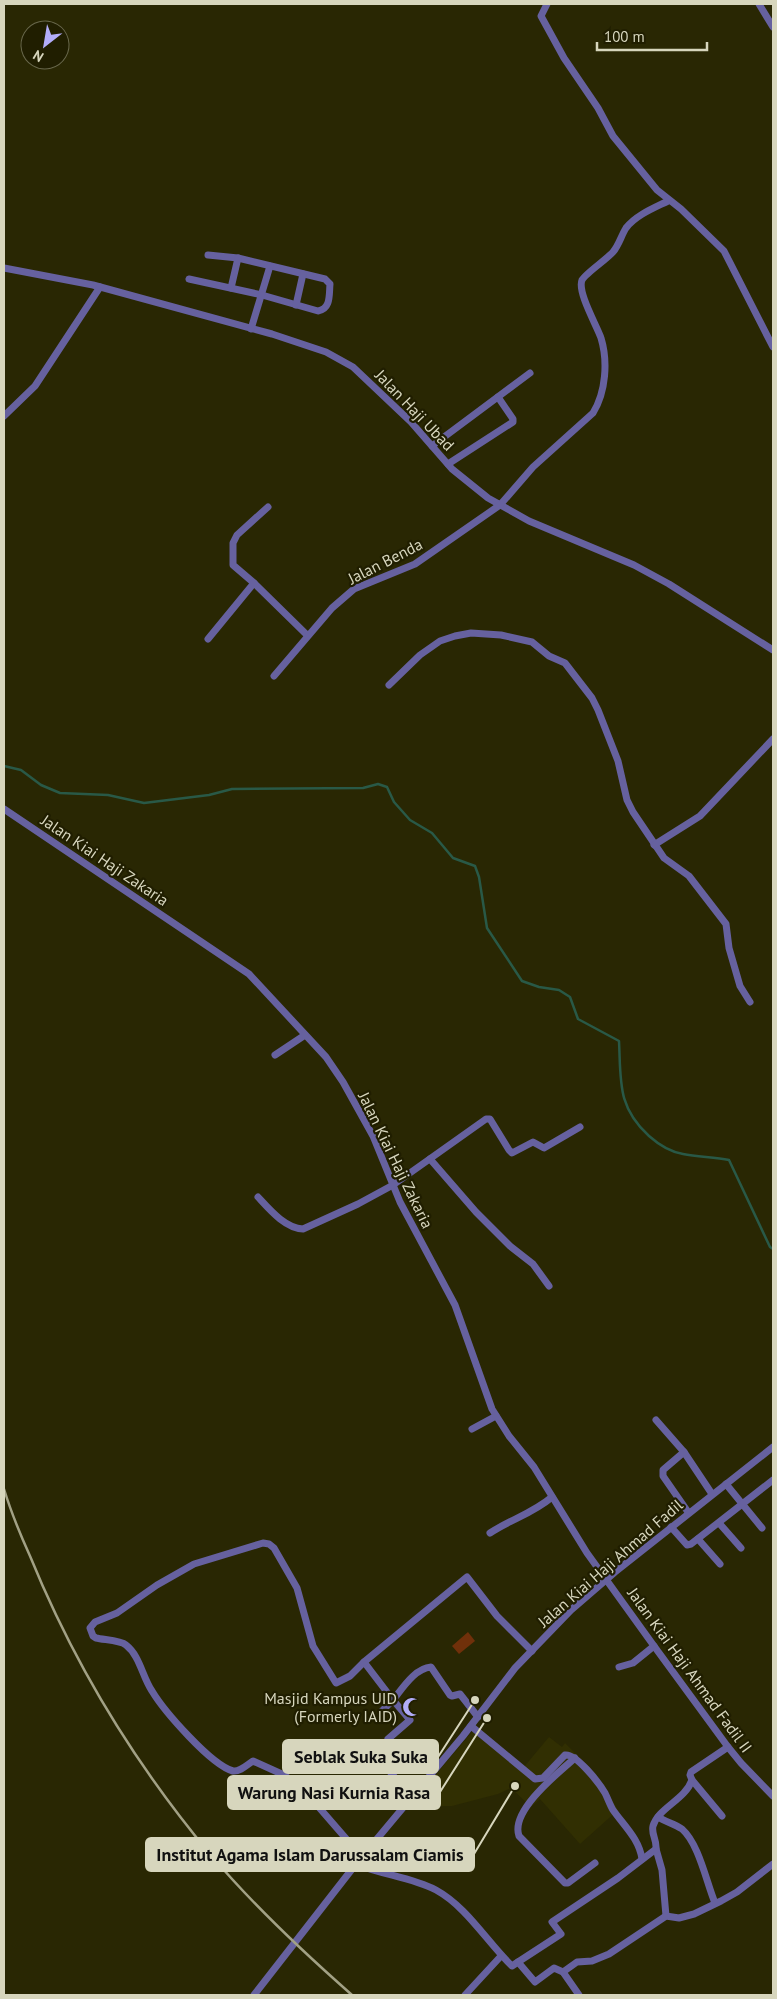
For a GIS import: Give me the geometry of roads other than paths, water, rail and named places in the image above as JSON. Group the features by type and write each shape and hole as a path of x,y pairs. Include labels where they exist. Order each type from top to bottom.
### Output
{"street":[{"path":"759,4 773,27"},
{"path":"544,5 541,16 564,58 598,108 613,136 657,190 724,251 773,347"},
{"name":"Jalan Benda","path":"274,676 332,608 354,589 415,564 500,505 533,467 573,433 597,406 605,366 601,339 586,303 581,286 582,280 587,274 602,264 615,249 628,226 647,211 668,201"},
{"path":"189,279 262,295 318,311 324,310 327,307 330,284 325,279 238,258 208,255"},
{"path":"231,288 238,258"},
{"path":"251,328 270,266"},
{"name":"Jalan Haji Ubad","path":"4,268 100,287 251,328 326,352 354,367 411,422 448,464 488,498 528,522 634,565 773,650"},
{"path":"296,304 303,274"},
{"path":"4,416 35,386 100,287"},
{"path":"432,446 530,373"},
{"path":"448,464 513,422 513,419 498,397"},
{"path":"268,508 237,535 234,540 233,565 308,636"},
{"path":"208,639 254,583"},
{"path":"389,685 420,655 440,641 455,636 471,634 501,635 532,642 549,656 565,663 592,698 601,717 618,761 629,806 664,858 689,876 726,924 729,948 740,986 750,1002"},
{"path":"654,845 700,816 773,739"},
{"name":"Jalan Kiai Haji Zakaria","path":"4,809 238,966 256,981 326,1057 343,1082 373,1136 418,1238 454,1305 496,1416 509,1436 534,1467 570,1528 607,1580"},
{"path":"275,1055 305,1035"},
{"path":"258,1197 272,1212 294,1228 303,1229 367,1200 393,1185 486,1118 490,1119 512,1152 533,1142 544,1148 580,1127"},
{"path":"430,1159 476,1212 510,1246 533,1264 550,1286"},
{"path":"472,1429 496,1416"},
{"path":"656,1420 684,1452 712,1494"},
{"name":"Jalan Kiai Haji Ahmad Fadil","path":"254,1995 356,1864 471,1726 515,1668 571,1610 688,1512 773,1446"},
{"path":"684,1452 667,1464 662,1473 688,1512"},
{"path":"671,1526 687,1545 691,1544 773,1480"},
{"path":"726,1484 741,1505 762,1528"},
{"path":"490,1533 501,1525 526,1515 552,1497"},
{"path":"719,1523 741,1548"},
{"path":"698,1539 720,1564"},
{"path":"362,1857 303,1789 284,1775 253,1761 240,1770 234,1771 218,1762 198,1746 152,1692 138,1658 125,1644 96,1638 93,1636 90,1628 95,1622 117,1613 157,1585 194,1564 264,1543 274,1548 294,1580 313,1646 336,1683 350,1676 364,1662 467,1577 496,1616 532,1651"},
{"name":"Jalan Kiai Haji Ahmad Fadil II","path":"607,1580 741,1764 773,1796"},
{"path":"619,1667 633,1663 654,1646"},
{"path":"364,1662 392,1700 410,1720 388,1739 398,1752 384,1764"},
{"path":"381,1712 411,1678 425,1668 431,1667 450,1695 460,1694 478,1717"},
{"path":"471,1726 535,1779 543,1778 565,1755 568,1754 575,1758 602,1789 613,1810 631,1832 640,1848 642,1859"},
{"path":"722,1816 690,1775 691,1772 728,1747"},
{"path":"371,1749 412,1798"},
{"path":"575,1758 540,1790 523,1814 517,1831 519,1836 565,1883 568,1883 595,1863"},
{"path":"666,1916 662,1870 653,1828 686,1791 692,1780"},
{"path":"660,1818 682,1829 693,1843 715,1903"},
{"path":"356,1864 420,1882 437,1891 460,1909 512,1966 561,1934 552,1922 618,1878 656,1849"},
{"path":"563,1972 577,1962 592,1961 609,1954 666,1916 679,1918 694,1914 737,1892 773,1864"},
{"path":"465,1995 501,1956"},
{"path":"518,1962 534,1982 554,1968 563,1972 579,1995"}],"waterway":[{"path":"4,766 21,770 41,785 60,793 108,795 144,803 209,795 232,789 363,788 378,784 387,787 394,802 410,820 432,833 453,858 475,866 479,877 487,928 522,981 539,987 559,990 570,997 578,1019 619,1041 623,1093 631,1115 639,1125 656,1142 678,1153 729,1160 770,1247 773,1249"}],"railway":[{"path":"4,1489 47,1596 66,1635 108,1712 156,1785 210,1854 243,1891 296,1944 352,1995"}],"place":[{"name":"Seblak Suka Suka","path":"475,1700"},
{"name":"Masjid Kampus UID (Formerly IAID)","path":"412,1707"},
{"name":"Warung Nasi Kurnia Rasa","path":"487,1718"},
{"name":"Institut Agama Islam Darussalam Ciamis","path":"515,1786"}]}
